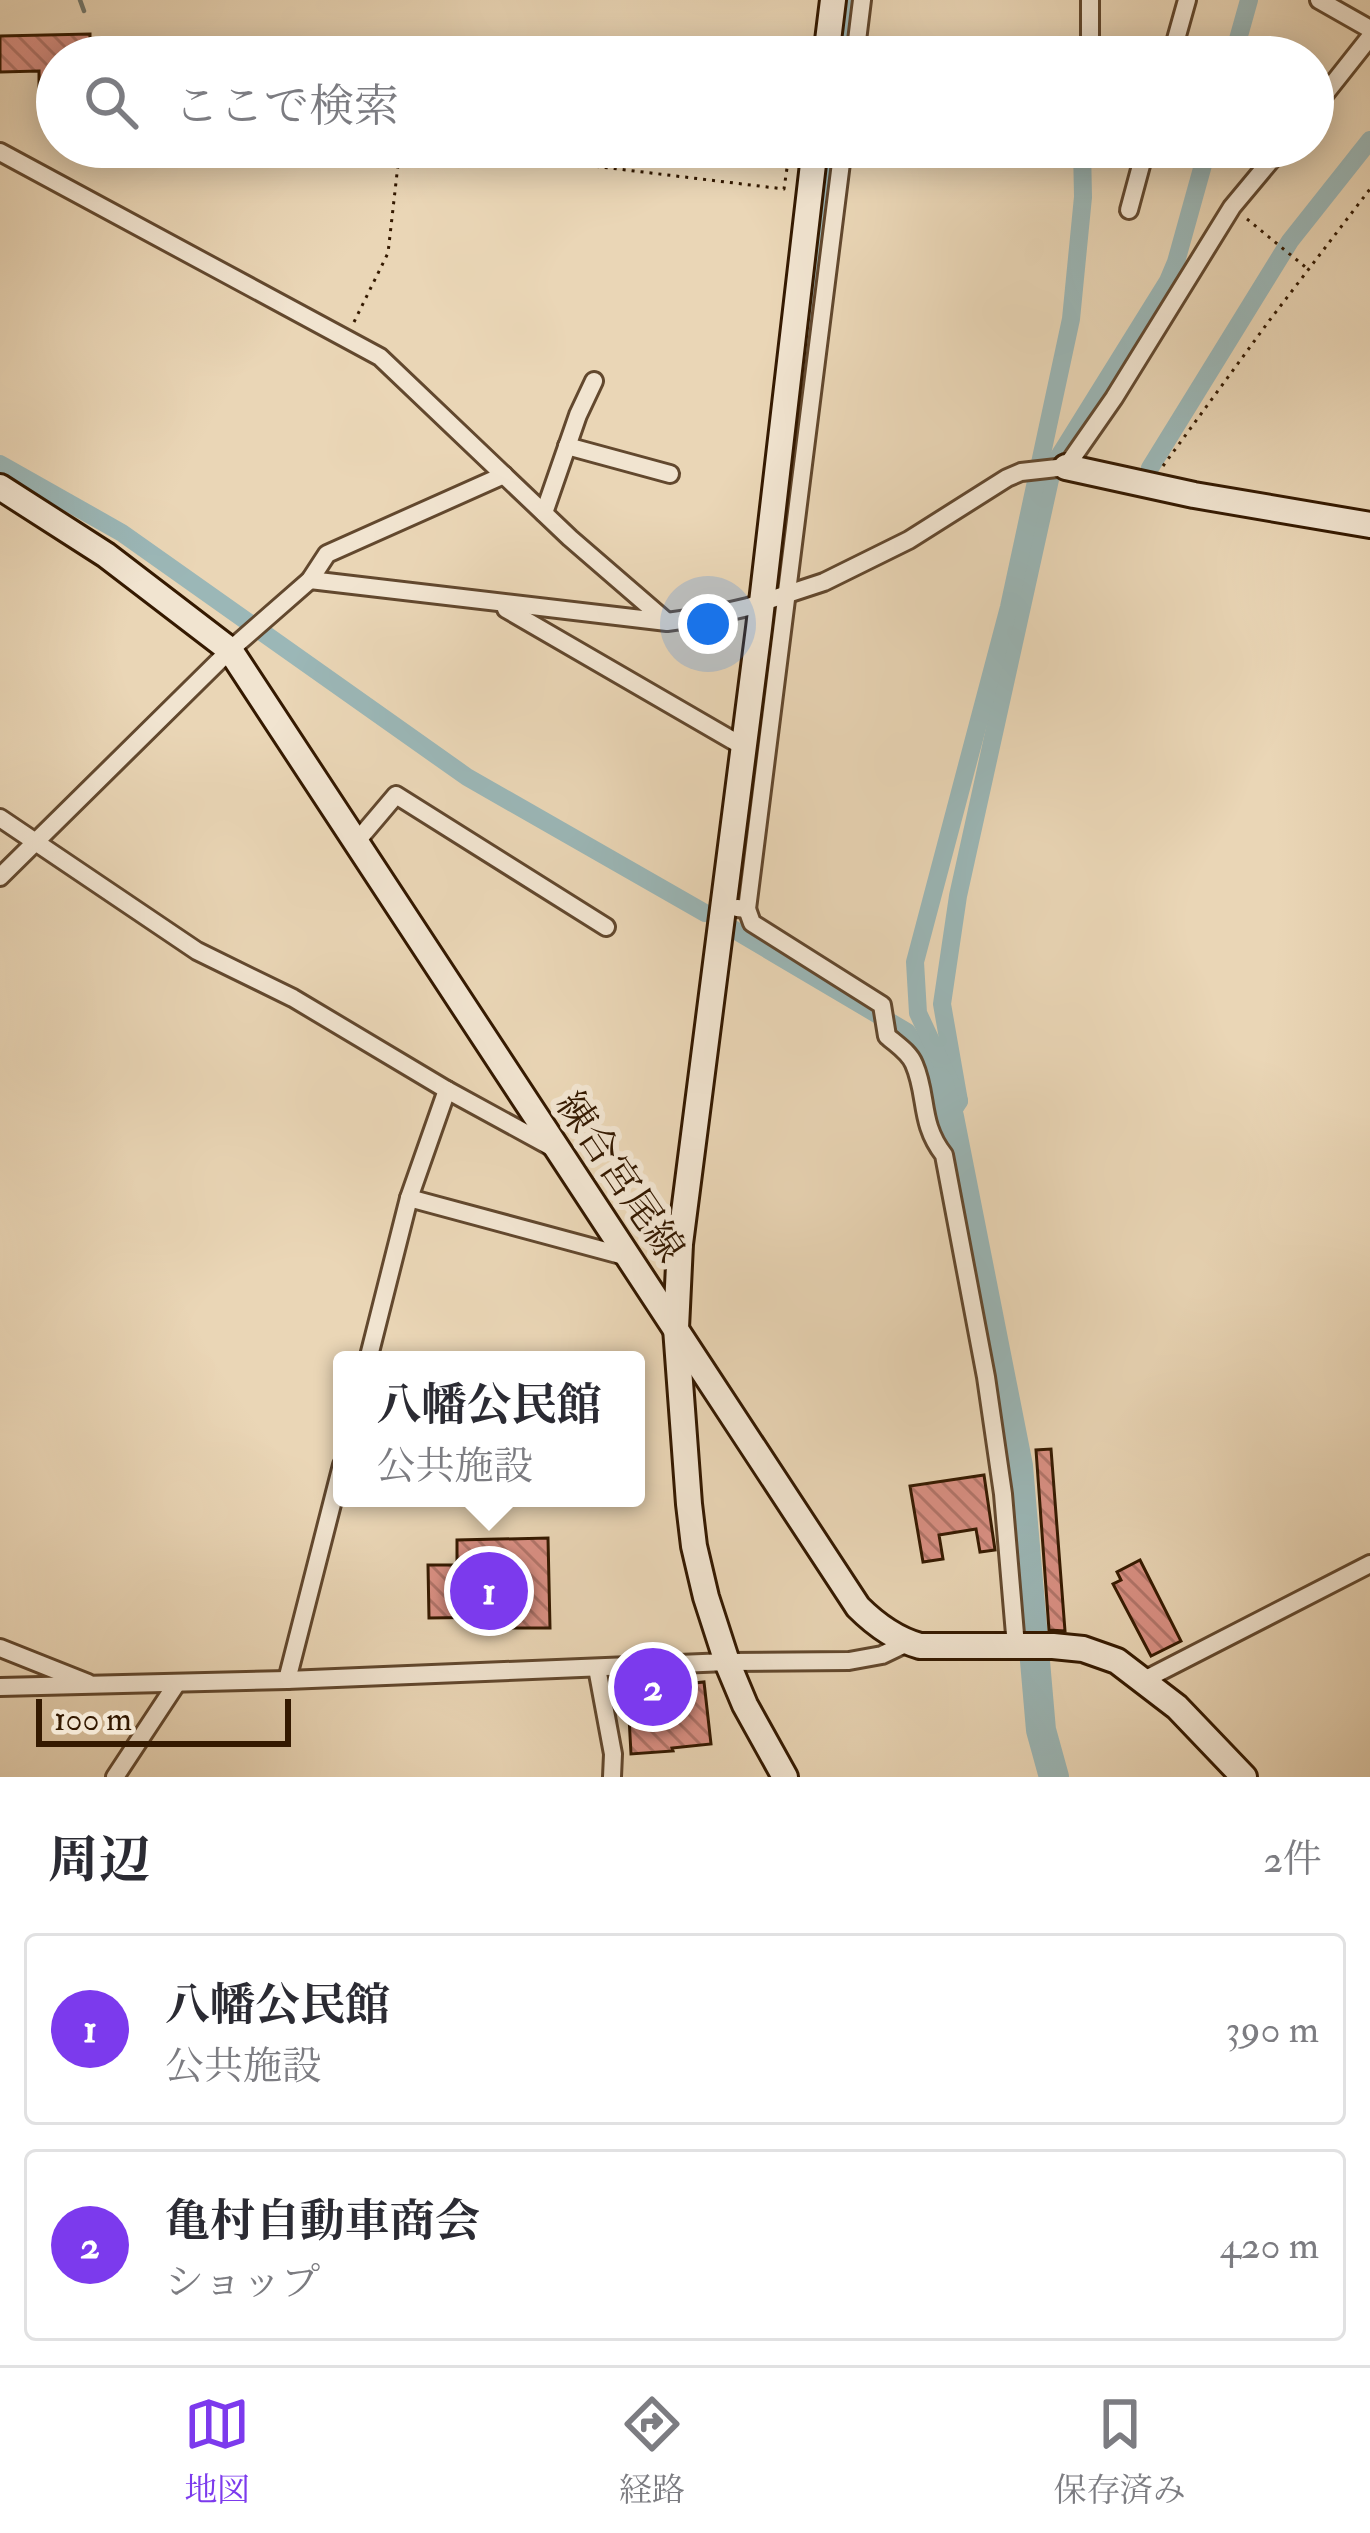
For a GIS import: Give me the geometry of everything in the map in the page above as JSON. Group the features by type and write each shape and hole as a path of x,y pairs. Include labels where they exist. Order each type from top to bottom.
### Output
{"street":[{"path":"829,36 833,0"},
{"path":"858,36 862,0"},
{"path":"1090,0 1090,36"},
{"path":"1177,36 1187,0"},
{"path":"1319,0 1370,33 1334,81"},
{"path":"0,152 380,357 667,622"},
{"path":"735,908 744,746 813,168"},
{"path":"785,1777 745,1705 706,1598 688,1504 676,1328 680,1244 787,594 840,168"},
{"path":"1129,210 1140,168"},
{"path":"1062,468 1114,398 1232,206 1264,168"},
{"path":"544,513 594,381"},
{"path":"567,446 670,474"},
{"path":"310,580 667,622 709,616 824,583 909,540 1007,478 1062,468 1370,525"},
{"path":"0,877 230,650 310,580 327,554 504,475"},
{"name":"練合宮尾線","path":"0,487 106,555 230,650 858,1607 877,1626 907,1642"},
{"path":"496,603 744,746"},
{"path":"357,841 396,795 606,927"},
{"path":"0,818 197,951 293,998 559,1151"},
{"path":"735,908 882,1005 887,1036 915,1066 925,1119 944,1155 986,1377 1003,1494 1016,1646"},
{"path":"370,1351 409,1198 447,1090"},
{"path":"409,1198 631,1258"},
{"path":"287,1680 333,1500"},
{"path":"1144,1680 1370,1564"},
{"path":"0,1688 849,1661 882,1655 907,1642 1083,1649 1117,1661 1144,1680 1244,1777"},
{"path":"0,1648 95,1686"},
{"path":"597,1668 613,1754 612,1777"},
{"path":"115,1777 177,1683"}],"path":[{"path":"346,338 388,253 398,168"},
{"path":"610,168 784,189 787,168"},
{"path":"1148,486 1370,189"},
{"path":"1232,206 1309,271"}],"building":[{"path":"90,34 36,36 36,71 0,72 0,36"},
{"path":"1051,1449 1065,1631 1049,1630 1036,1450"},
{"path":"984,1475 995,1550 980,1552 976,1529 939,1535 943,1559 923,1562 910,1486"},
{"path":"548,1538 550,1628 502,1628 502,1617 429,1618 428,1565 457,1565 457,1540"},
{"path":"1140,1560 1181,1641 1151,1656 1113,1584 1121,1580 1117,1572"},
{"path":"674,1677 675,1685 704,1682 711,1744 631,1754 628,1698 617,1699 616,1679"}],"waterway":[{"path":"80,0 84,11"},
{"path":"847,36 851,0"},
{"path":"1239,36 1249,0"},
{"path":"1150,468 1290,241 1370,140"},
{"path":"781,565 830,168"},
{"path":"949,1117 959,1101 918,1013 915,962 1009,607 1071,319 1082,168"},
{"path":"959,1101 942,1004 958,896 1053,466 1168,281 1202,168"},
{"path":"0,464 122,533 467,777 705,913"},
{"path":"757,761 773,636"},
{"path":"733,929 907,1032 938,1082"},
{"path":"938,1082 949,1117 1018,1466 1041,1730 1054,1777"}],"place":[{"name":"八幡公民館","path":"489,1591"},
{"name":"亀村自動車商会","path":"653,1687"}]}
